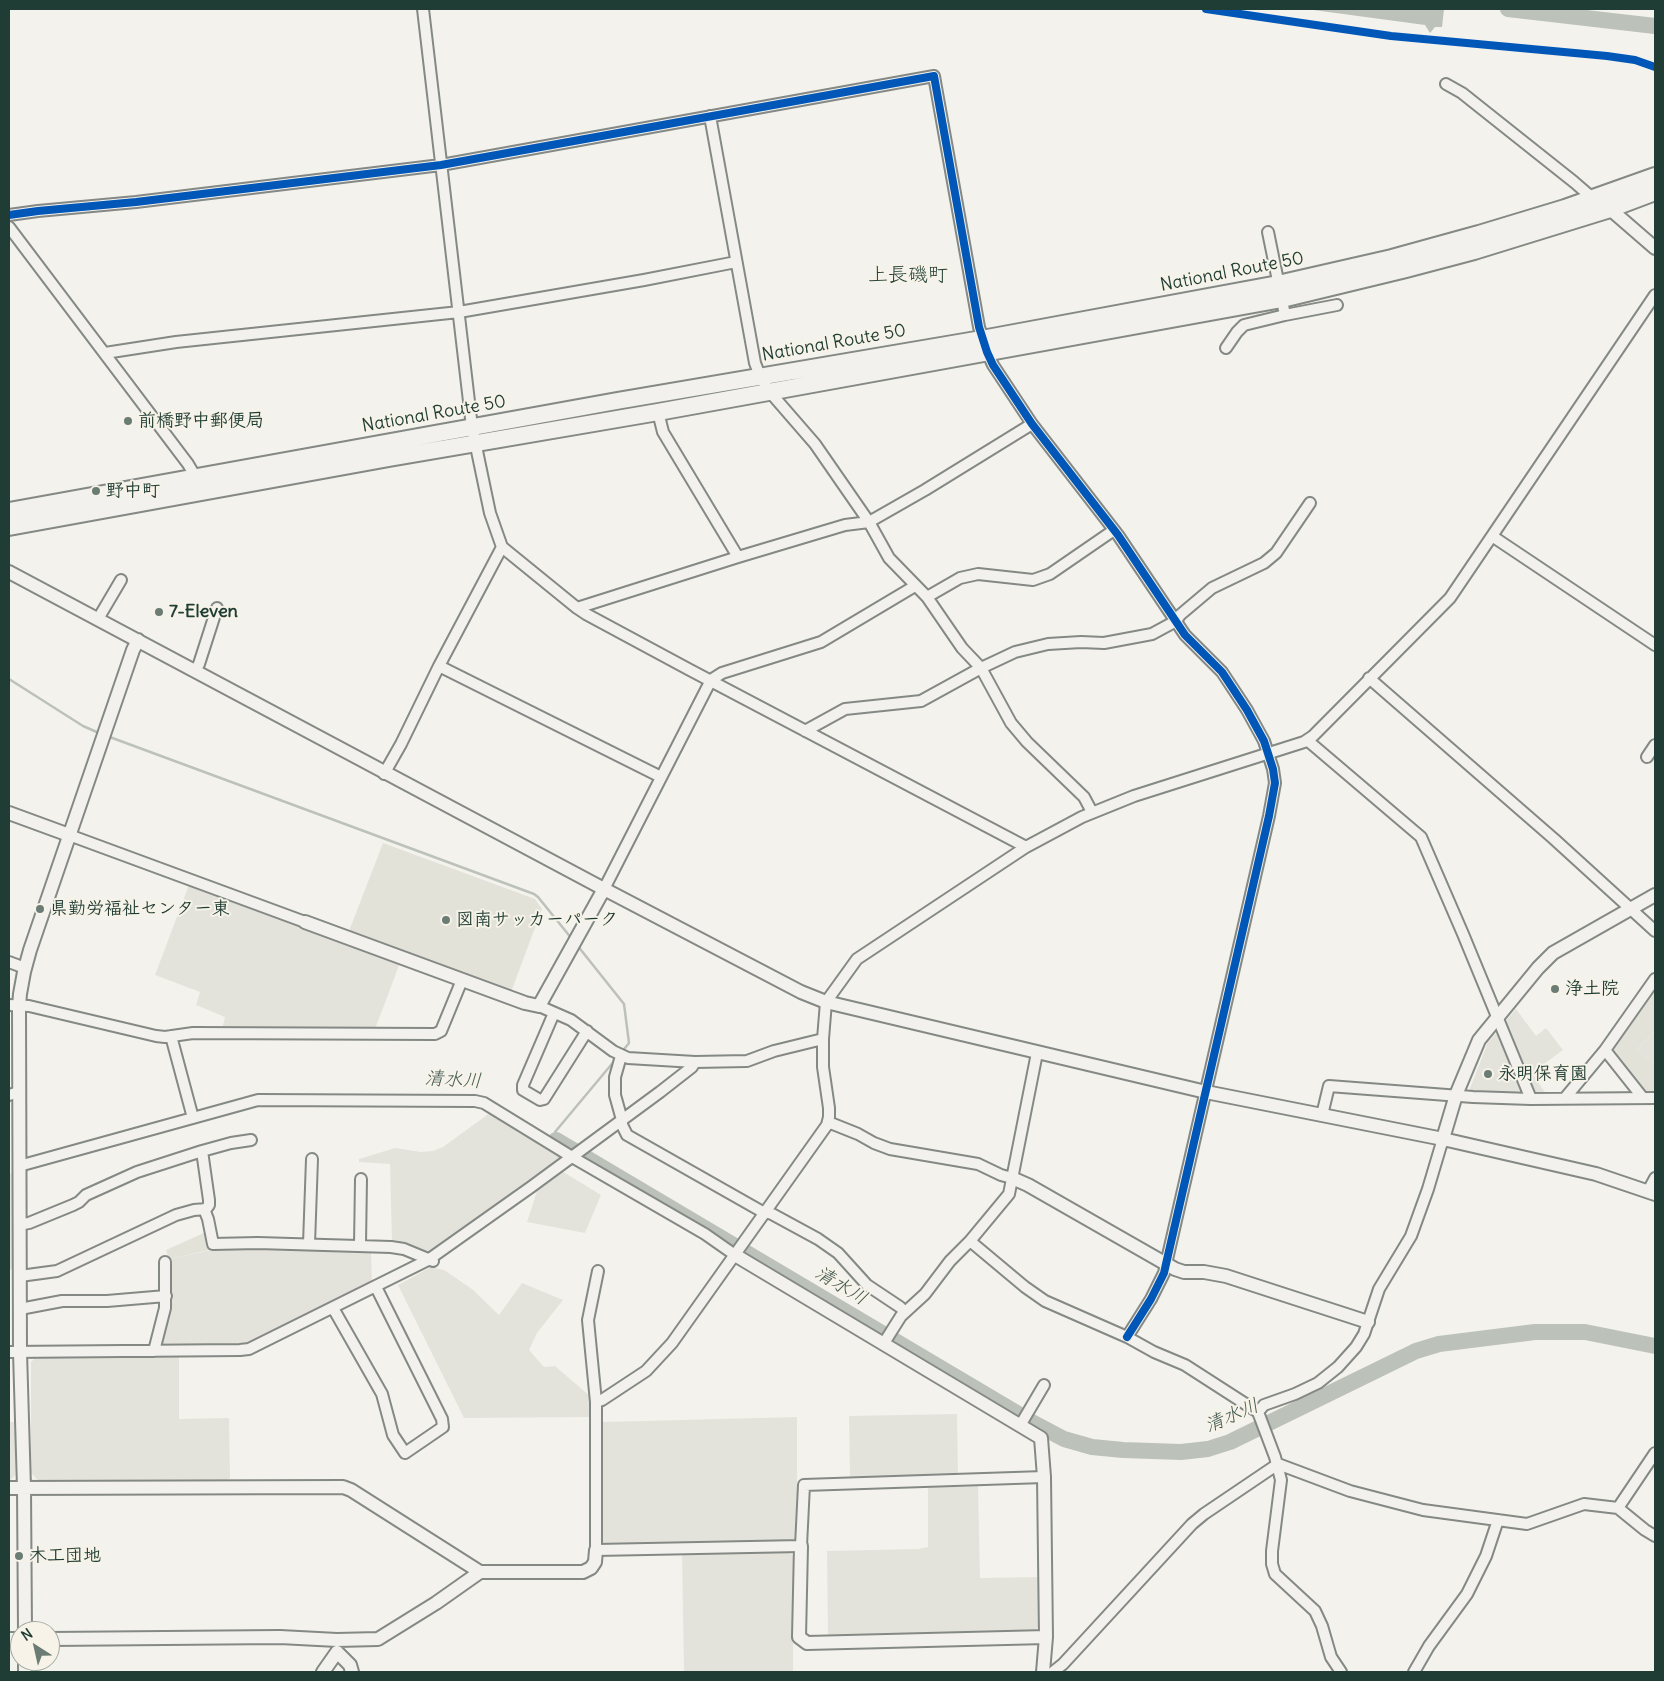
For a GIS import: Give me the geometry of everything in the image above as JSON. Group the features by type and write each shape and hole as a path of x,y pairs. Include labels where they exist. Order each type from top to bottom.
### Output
{"highway":[{"name":"National Route 50","path":"1280,292 1382,260 1479,234 1655,176"},
{"name":"National Route 50","path":"474,435 658,412 985,346 1406,270 1465,254 1655,192"},
{"name":"National Route 50","path":"9,511 199,484 474,435 760,376 985,346"},
{"name":"National Route 50","path":"9,527 199,484"}],"street":[{"path":"423,9 474,435 490,513 502,547 577,608 1026,847"},
{"path":"9,215 136,202 441,165 934,76 985,346 993,365 1032,424 1114,530 1185,634 1222,672 1247,710 1264,742 1273,769 1275,783 1269,816 1164,1273 1151,1299 1127,1336"},
{"path":"1446,84 1462,93 1592,198 1610,208 1655,248"},
{"path":"710,116 755,362 760,376 769,390 815,444 870,522 889,558 927,596 962,648 981,668 1011,723 1027,742 1084,797 1092,812"},
{"path":"9,227 188,464 199,484"},
{"path":"1268,232 1285,315"},
{"path":"105,354 176,342 459,312 736,262"},
{"path":"596,1402 635,1379 661,1356 674,1341 828,1122 829,1108 824,1072 823,1039 826,1002 857,959 1026,847 1092,812 1134,796 1268,754 1313,736 1450,598 1655,294"},
{"path":"1226,348 1244,325 1337,305"},
{"path":"658,412 663,432 738,557"},
{"path":"577,608 845,525 870,522 1032,424"},
{"path":"805,731 845,709 921,701 981,668 1016,652 1048,644 1104,642 1152,634 1176,621 1180,615 1212,588 1264,563 1276,553 1310,503"},
{"path":"927,596 960,578 978,574 1033,580 1050,574 1114,530"},
{"path":"1492,536 1655,645"},
{"path":"384,773 401,744 439,666 502,547"},
{"path":"9,572 604,889 801,992 826,1002 1206,1092 1443,1140 1596,1174 1652,1192 1655,1178"},
{"path":"98,619 121,580"},
{"path":"539,1006 604,889 710,680 722,673 821,642 915,586"},
{"path":"195,671 217,608"},
{"path":"25,1621 24,1488 14,1352 20,1310 20,1224 19,1166 14,1093 14,1005 70,835 138,640"},
{"path":"439,666 661,777"},
{"path":"1369,678 1554,839 1655,930"},
{"path":"1307,740 1421,837 1531,1099"},
{"path":"1647,757 1655,745"},
{"path":"9,813 525,1003 539,1006 571,1020 621,1056 628,1058 695,1062 746,1061 774,1051 823,1039"},
{"path":"1258,1412 1264,1405 1308,1388 1332,1372 1356,1348 1364,1334 1378,1289 1410,1236 1428,1189 1456,1095 1479,1040 1538,968 1553,953 1655,895"},
{"path":"9,962 25,968"},
{"path":"1565,1098 1605,1050 1655,978"},
{"path":"14,1005 29,1006 156,1036 188,1033 435,1034 440,1031 462,980"},
{"path":"554,1013 523,1090 540,1100 544,1099 587,1031"},
{"path":"171,1036 193,1118"},
{"path":"1605,1050 1643,1098"},
{"path":"887,1339 899,1319 925,1294 950,1261 970,1241 1009,1194 1037,1053"},
{"path":"621,1056 615,1086 616,1102 623,1129 632,1140 829,1246 867,1285 906,1312"},
{"path":"14,1352 244,1350 431,1261 660,1092 692,1067 695,1062"},
{"path":"1322,1115 1329,1086 1473,1097 1531,1099 1655,1098"},
{"path":"19,1166 258,1100 476,1100 484,1103 576,1154 705,1234 738,1251 1024,1420 1041,1438 1044,1477 1046,1637 1043,1672"},
{"path":"828,1122 890,1150 978,1164 1012,1178 1028,1185 1166,1264 1184,1272 1204,1272 1226,1276 1368,1322"},
{"path":"20,1224 28,1224 73,1205 86,1195 137,1172 231,1143 251,1140"},
{"path":"20,1276 57,1271 176,1215 208,1208 209,1200 202,1152"},
{"path":"309,1244 312,1159"},
{"path":"360,1245 361,1179"},
{"path":"204,1209 208,1218 213,1244 360,1245 404,1249 431,1261"},
{"path":"970,1241 1025,1287 1045,1301 1127,1336 1154,1352 1194,1370 1258,1412 1278,1464 1281,1480 1272,1551 1272,1564 1275,1574 1315,1611 1332,1657 1341,1672"},
{"path":"154,1351 165,1308 165,1262"},
{"path":"9,1488 343,1487 351,1490 480,1572 583,1572 591,1568 595,1562 596,1550 596,1402 588,1320 598,1272"},
{"path":"333,1308 382,1394 393,1435 405,1453 443,1428 442,1419 376,1287"},
{"path":"20,1310 62,1301 107,1301 166,1296"},
{"path":"1024,1420 1044,1384"},
{"path":"1618,1508 1655,1453"},
{"path":"1278,1464 1350,1491 1423,1510 1527,1524 1584,1504 1618,1508 1655,1536"},
{"path":"1053,1672 1063,1664 1192,1524 1278,1464"},
{"path":"1044,1477 804,1485 799,1637 807,1642 1046,1637"},
{"path":"1414,1672 1429,1646 1467,1594 1486,1556 1498,1520"},
{"path":"596,1550 801,1546"},
{"path":"60,1639 280,1637 337,1646 378,1639 436,1603 480,1572"},
{"path":"323,1672 337,1646"},
{"path":"337,1646 350,1665 352,1672"}],"shaded area":[{"path":"1306,9 1444,9 1442,27 1435,27 1430,33 1425,25"},
{"name":"図南サッカーパーク","path":"383,843 535,899 542,909 511,992 349,931"},
{"path":"189,885 400,963 375,1029 222,1029 225,1017 196,1005 200,992 155,975"},
{"path":"1655,983 1655,1031 1637,1049 1655,1065 1655,1093 1646,1094 1611,1052 1610,1048"},
{"path":"1516,1009 1536,1036 1546,1028 1563,1050 1532,1073 1546,1094 1534,1095 1503,1024"},
{"path":"1655,1031 1655,1065 1637,1049"},
{"path":"1495,1034 1499,1034 1523,1091 1521,1093 1474,1093 1469,1091 1488,1042"},
{"path":"494,1110 566,1157 430,1252 405,1245 392,1244 390,1164 359,1162 359,1159 395,1148 421,1152 433,1151 443,1147"},
{"path":"560,1170 601,1195 585,1233 527,1222 538,1188"},
{"path":"16,1172 18,1266 9,1270 9,1174"},
{"path":"206,1232 209,1250 169,1259 166,1250"},
{"path":"221,1248 371,1252 372,1285 250,1346 164,1346 161,1342 169,1259"},
{"path":"431,1267 444,1270 472,1289 499,1315 522,1283 563,1300 537,1333 529,1350 544,1367 555,1366 591,1397 589,1417 464,1418 398,1285"},
{"path":"179,1357 179,1419 229,1418 230,1478 227,1480 40,1482 31,1473 31,1362 35,1358"},
{"path":"957,1414 958,1475 850,1477 849,1416"},
{"path":"797,1417 797,1539 791,1543 605,1545 602,1543 603,1422"},
{"path":"9,1422 16,1422 15,1475 9,1482"},
{"path":"978,1486 980,1578 1039,1577 1040,1625 1033,1632 828,1636 827,1551 918,1549 928,1547 928,1487"},
{"path":"788,1550 794,1557 793,1672 684,1672 682,1553"}],"waterway":[{"path":"1508,9 1655,26"},
{"path":"9,679 83,726 99,733"},
{"path":"107,736 534,894 572,939"},
{"path":"577,945 624,1004 629,1043 621,1053"},
{"path":"556,1140 555,1132 616,1059"},
{"name":"清水川","path":"507,1112 554,1139"},
{"name":"清水川","path":"556,1140 1030,1421 1064,1439 1092,1447 1181,1452 1208,1449 1230,1442 1416,1351 1439,1344 1535,1332 1585,1332 1655,1346"}],"cycle path":[{"path":"1206,9 1391,36 1607,56 1635,60 1655,67"},
{"path":"9,215 136,202 441,165 934,76 979,327 993,365 1032,424 1118,535 1185,635 1222,672 1247,710 1264,741 1273,769 1275,783 1269,816 1164,1273 1151,1299 1127,1337"}],"place":[{"name":"前橋野中郵便局","path":"128,421"},
{"name":"野中町","path":"96,491"},
{"name":"7-Eleven","path":"159,612"},
{"name":"県勤労福祉センター東","path":"40,909"},
{"name":"図南サッカーパーク","path":"446,920"},
{"name":"浄土院","path":"1555,989"},
{"name":"永明保育園","path":"1488,1074"},
{"name":"木工団地","path":"19,1556"}],"district":[{"name":"上長磯町","path":"908,275"}]}
